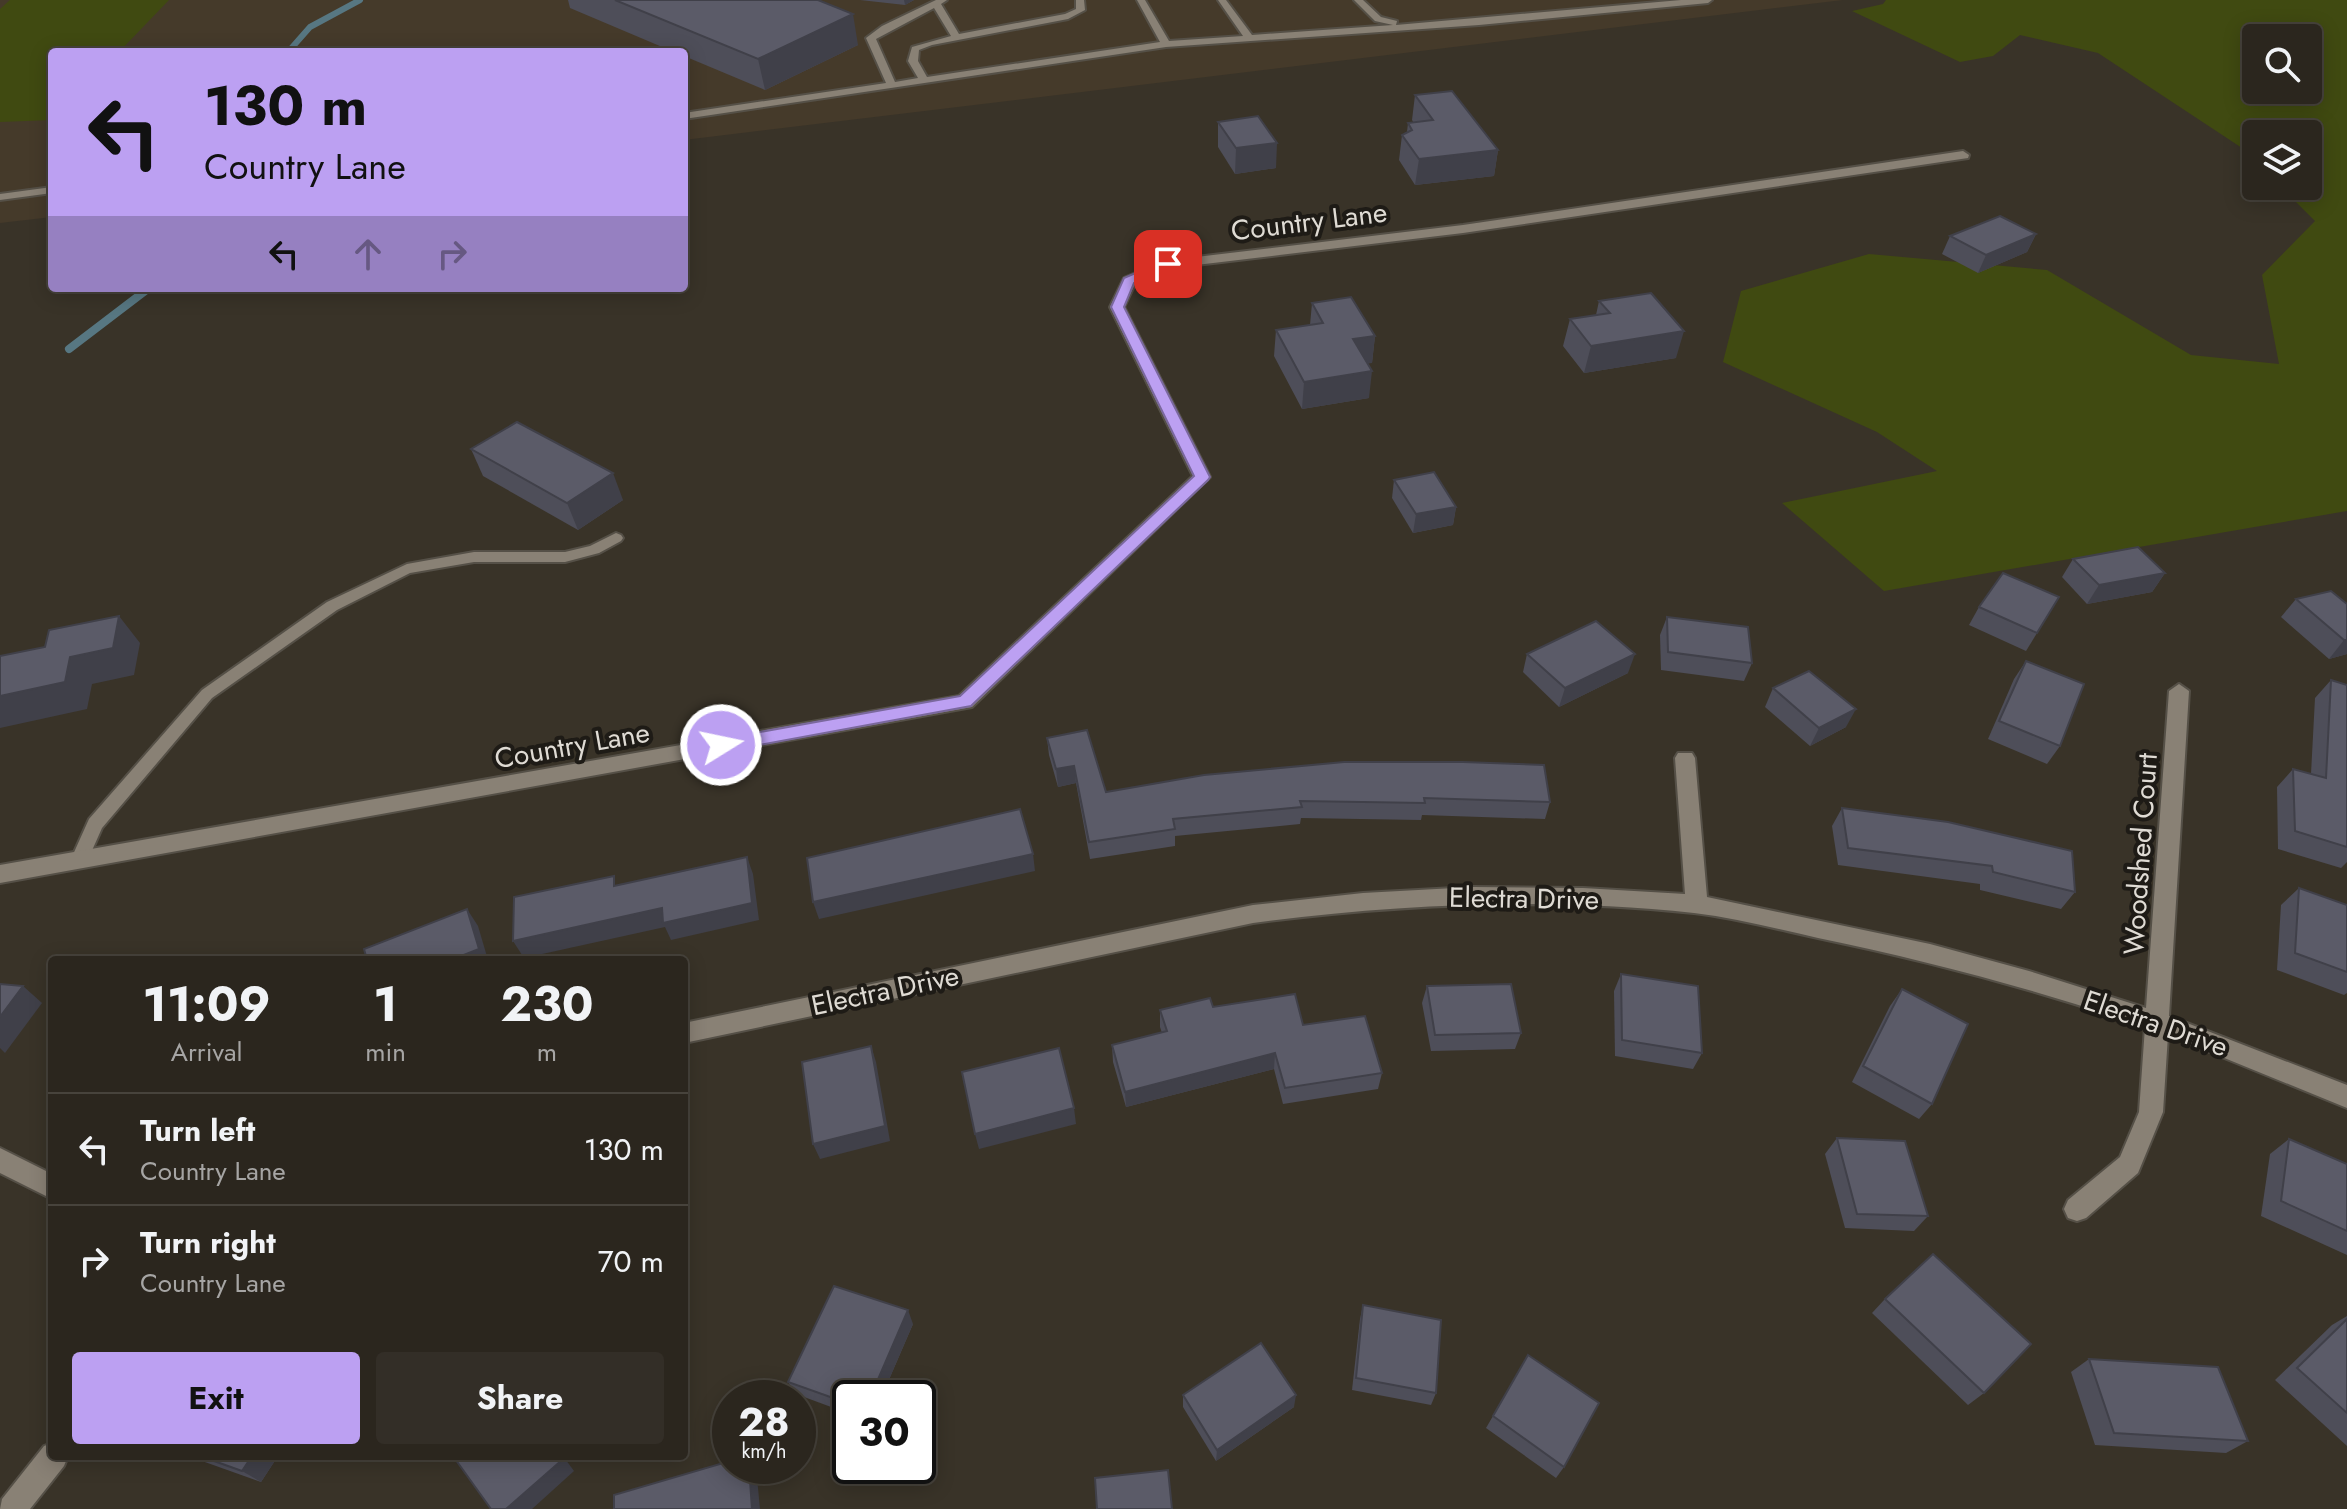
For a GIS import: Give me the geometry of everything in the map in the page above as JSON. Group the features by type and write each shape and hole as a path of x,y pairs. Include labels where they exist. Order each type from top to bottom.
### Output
{"street":[{"name":"Country Lane","path":"0,874 965,702 1202,477 1117,307 1129,281 1168,264 1463,229 1963,155"},
{"name":"Woodshed Court","path":"2077,1209 2129,1165 2151,1112 2179,691"},
{"path":"1685,758 1697,904"},
{"name":"Electra Drive","path":"688,1032 1238,917 1328,903 1493,895 1582,896 1697,904 1930,953 2038,982 2158,1021 2347,1097"},
{"path":"0,1160 48,1185"},
{"path":"12,1509 51,1460"}],"lane":[{"path":"924,81 913,61 915,49 956,37 1068,16 1081,10 1080,0"},
{"path":"1141,0 1166,44"},
{"path":"1222,0 1249,38"},
{"path":"1358,0 1378,19 1412,27"},
{"path":"1645,7 1656,0"},
{"path":"688,115 1166,44 1412,27 1708,0"},
{"path":"892,86 871,38 940,2 956,37"},
{"path":"0,197 48,191"},
{"path":"80,859 95,824 207,694 332,606 407,569 474,557 565,557 594,550 616,538"}],"shaded area":[{"path":"0,0 1843,0 688,140 688,48 48,48 48,217 0,223"}],"green space":[{"path":"10,0 169,0 123,48 48,48 48,120 0,122 0,9"},
{"path":"1886,0 2347,0 2347,511 1884,591 1782,503 1937,471 1877,432 1723,362 1741,291 1869,254 2047,270 2191,355 2279,364 2262,275 2315,221 2294,200 2322,200 2322,120 2242,120 2242,148 2098,53 2020,35 1993,56 1960,62 1852,11 1883,4"}],"building":[{"path":"615,0 818,0 853,14 758,59"},
{"path":"1452,91 1498,150 1419,159 1402,135 1412,130 1408,123 1433,120 1415,95"},
{"path":"1258,116 1277,143 1236,148 1218,122"},
{"path":"2000,216 2036,234 1986,255 1950,236"},
{"path":"1651,293 1684,331 1591,346 1570,319 1610,313 1599,301"},
{"path":"1351,297 1375,336 1353,339 1372,371 1304,382 1276,330 1323,323 1312,303"},
{"path":"517,422 613,473 567,503 471,449"},
{"path":"1434,472 1456,507 1416,514 1394,480"},
{"path":"2138,547 2165,573 2099,585 2073,559"},
{"path":"2003,573 2059,597 2037,633 1979,607"},
{"path":"2331,591 2347,604 2347,640 2296,599"},
{"path":"119,616 113,648 70,657 65,682 0,696 0,656 45,647 49,630"},
{"path":"1667,617 1748,627 1752,663 1668,652"},
{"path":"1596,621 1635,654 1565,688 1527,654"},
{"path":"2026,661 2084,684 2060,746 1999,721"},
{"path":"1809,671 1856,709 1819,728 1773,688"},
{"path":"2331,680 2347,685 2347,847 2295,831 2293,769 2326,778"},
{"path":"1087,730 1106,792 1204,775 1344,762 1463,762 1544,765 1550,802 1424,798 1425,803 1300,801 1302,807 1173,819 1175,829 1089,842 1074,766 1056,769 1047,738"},
{"path":"1842,808 1948,822 2072,851 2075,892 1993,872 1992,866 1848,848"},
{"path":"1020,809 1033,854 813,902 807,858"},
{"path":"747,857 752,903 663,923 662,908 513,941 514,897 614,876 614,886"},
{"path":"2299,888 2347,905 2347,972 2295,953"},
{"path":"467,909 479,949 461,956 366,956 364,949"},
{"path":"1621,974 1698,986 1702,1053 1622,1040"},
{"path":"0,984 23,986 0,1017"},
{"path":"1511,984 1521,1033 1435,1035 1427,986"},
{"path":"1902,989 1968,1024 1932,1104 1863,1066"},
{"path":"1295,994 1303,1025 1365,1016 1382,1073 1285,1088 1275,1053 1125,1092 1112,1045 1167,1031 1160,1010 1210,998 1213,1007"},
{"path":"871,1046 885,1126 813,1144 802,1062"},
{"path":"1059,1048 1074,1108 975,1134 962,1072"},
{"path":"1837,1138 1905,1141 1928,1216 1857,1214"},
{"path":"2289,1139 2347,1164 2347,1231 2281,1201"},
{"path":"1933,1254 2031,1344 1984,1393 1885,1299"},
{"path":"834,1286 908,1310 878,1380 832,1380 832,1398 816,1392 816,1380 789,1380"},
{"path":"1363,1305 1441,1320 1436,1393 1356,1378"},
{"path":"2347,1319 2347,1413 2297,1368"},
{"path":"1261,1343 1296,1395 1217,1450 1183,1395"},
{"path":"1528,1355 1599,1403 1564,1467 1493,1416"},
{"path":"2089,1359 2218,1367 2248,1441 2114,1433"},
{"path":"211,1460 249,1460 242,1471"},
{"path":"456,1460 562,1460 506,1509 491,1509"},
{"path":"712,1466 712,1484 750,1484 752,1509 614,1509 614,1495"},
{"path":"1168,1470 1172,1509 1097,1509 1095,1478"}],"waterway":[{"path":"292,48 310,27 360,0"},
{"path":"69,349 144,292"}],"route":[{"path":"721,745 965,702 1202,477 1117,307 1129,281 1168,264"}]}
